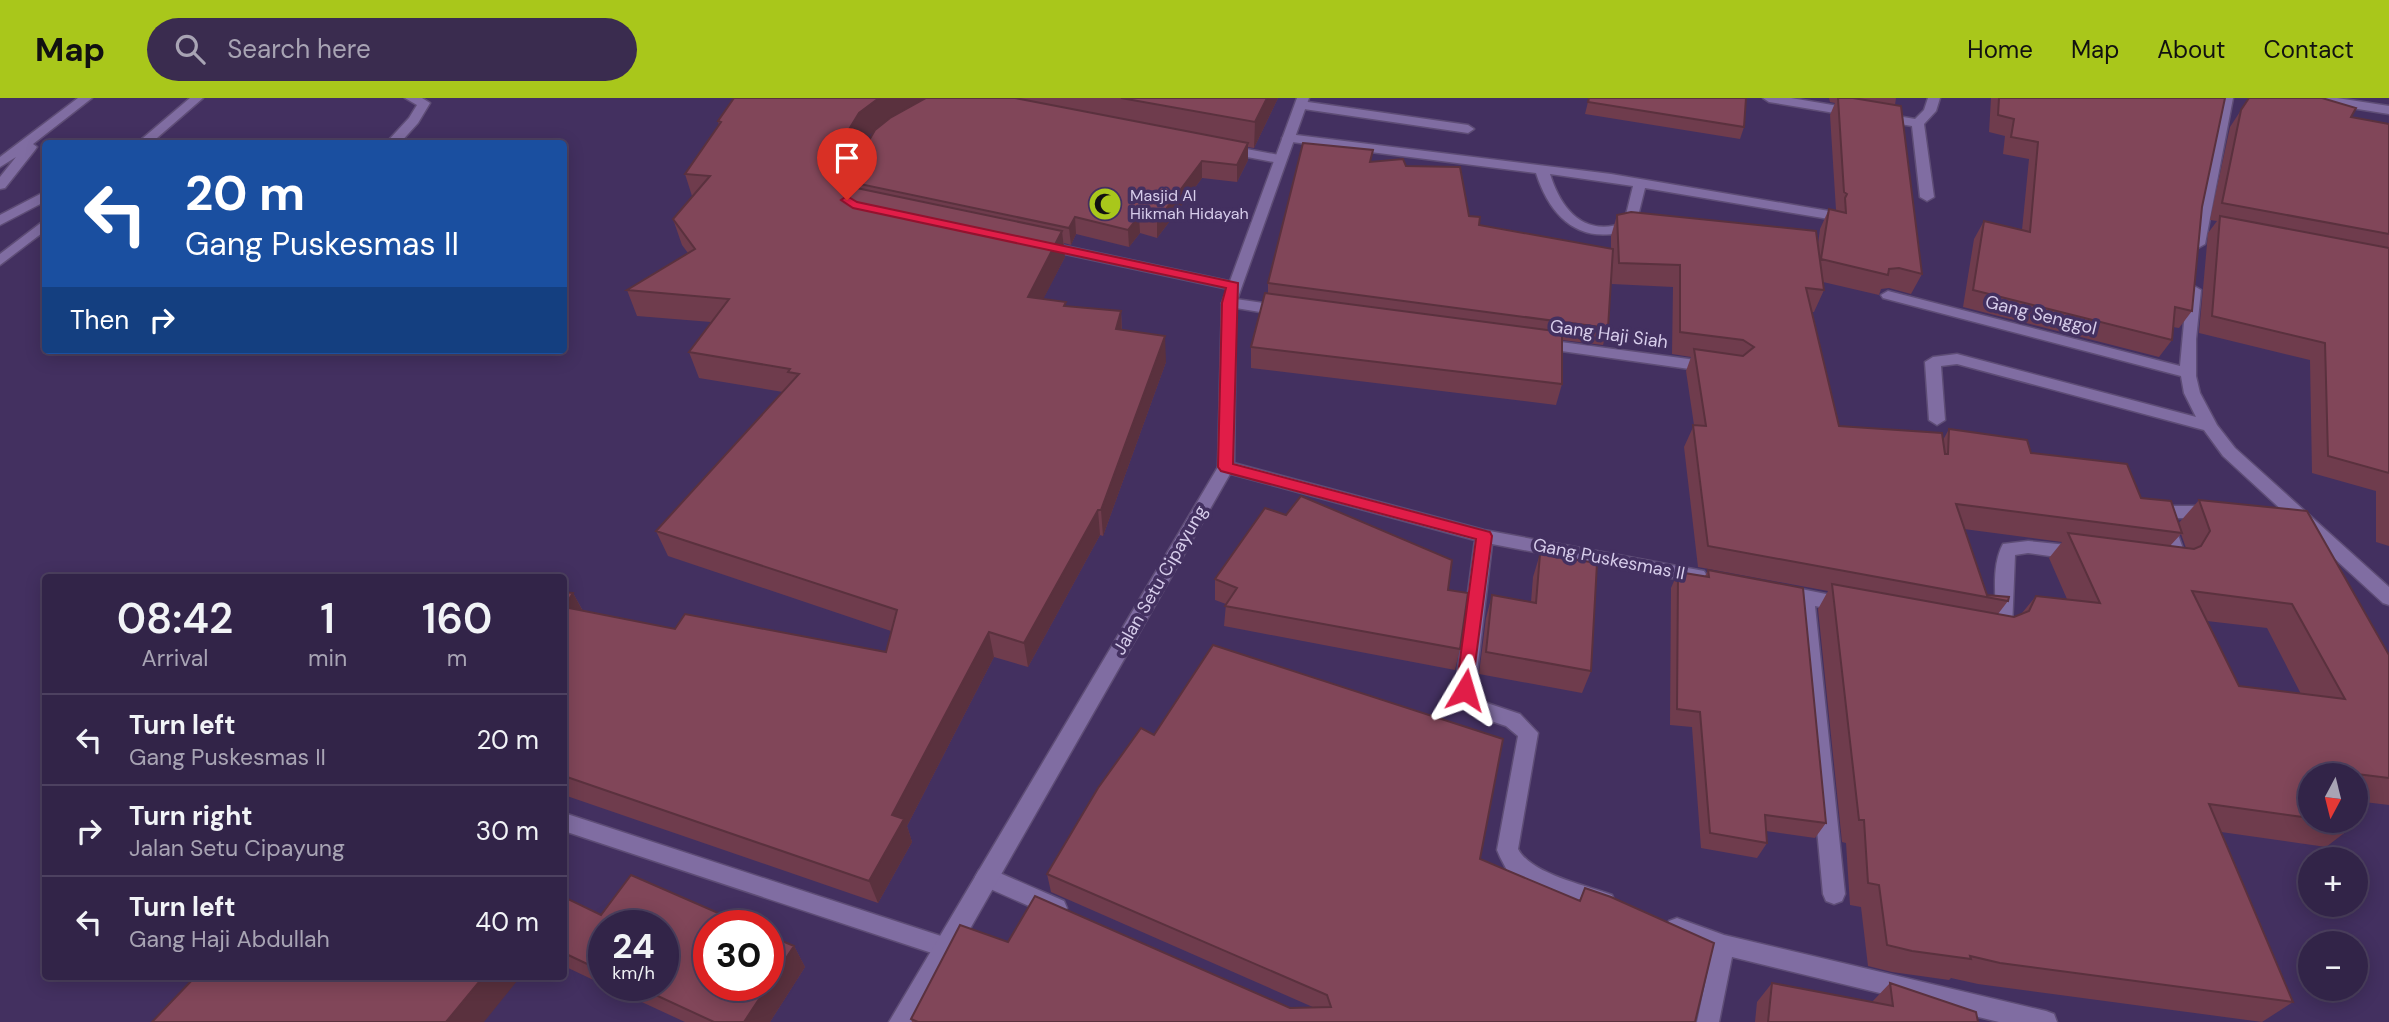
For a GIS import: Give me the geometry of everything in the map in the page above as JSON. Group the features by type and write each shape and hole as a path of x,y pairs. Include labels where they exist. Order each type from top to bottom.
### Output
{"street":[{"path":"0,163 86,98"},
{"path":"147,140 197,98"},
{"path":"395,140 414,120 424,103 411,98"},
{"path":"1769,98 1918,123"},
{"path":"1918,123 1930,111 1934,98"},
{"path":"2314,98 2389,110"},
{"path":"2222,99 2207,227 2195,272 2185,372 2192,400 2229,452 2389,598"},
{"path":"1302,101 1468,129"},
{"name":"Jalan Setu Cipayung","path":"900,1022 947,948 1226,467 1231,294 1302,101"},
{"path":"1918,123 1927,197"},
{"path":"0,185 51,124"},
{"path":"143,140 154,134"},
{"path":"1288,138 1542,170 1829,215"},
{"path":"866,207 853,205 845,193 871,143"},
{"path":"1214,147 1279,159"},
{"path":"1542,170 1550,195 1563,214 1571,223 1582,227 1615,230 1630,225 1640,184"},
{"path":"0,221 42,197"},
{"path":"0,261 42,226"},
{"path":"1025,242 1295,312"},
{"name":"Gang Senggol","path":"1888,295 2185,372"},
{"name":"Gang Haji Siah","path":"1528,343 1720,368"},
{"path":"1937,420 1933,362 1957,359 2208,426"},
{"name":"Gang Puskesmas II","path":"1226,467 1484,536 1712,579"},
{"path":"2145,562 2171,565 2177,557 2164,518 2167,512 2224,513"},
{"path":"2276,516 2301,518"},
{"path":"1484,536 1465,690 1477,708 1513,720 1528,733 1507,850 1516,867 1552,884 1625,909"},
{"path":"1970,629 1996,632 2003,628 2005,559 2008,549 2028,547 2093,555"},
{"path":"1765,589 1860,607"},
{"path":"1805,597 1833,894"},
{"path":"567,823 947,948"},
{"path":"986,877 1074,916"},
{"path":"1662,922 1724,945 2046,1022"},
{"path":"1708,1022 1724,945"}],"building":[{"path":"734,98 879,98 859,113 831,159 835,180 847,186 1062,231 1028,297 1066,302 1064,306 1121,311 1116,329 1165,336 1101,510 1098,510 1024,643 989,632 892,815 904,819 869,881 567,777 567,608 675,629 685,614 886,652 897,610 656,531 799,374 788,372 790,369 689,352 729,299 627,290 695,249 673,219 710,176 685,174 721,122 718,121"},
{"path":"926,98 1015,98 1248,143 1237,165 1202,161 1157,221 1139,216 1128,230 1075,217 1069,228 855,183 852,170 875,130 890,118"},
{"path":"1121,98 1267,98 1255,122"},
{"path":"1589,98 1746,98 1744,127 1588,102"},
{"path":"1838,98 1901,106 1922,274 1899,268 1889,269 1888,275 1821,259 1829,209 1846,213 1847,194 1844,192"},
{"path":"1999,98 2225,98 2202,207 2192,311 2175,307 2172,340 1973,290 1984,221 2030,232 2038,142 2011,137 2014,119 1998,115"},
{"path":"2249,98 2322,98 2356,108 2351,117 2389,124 2389,234 2222,203 2241,110"},
{"path":"1303,143 1373,150 1370,162 1403,159 1406,166 1460,167 1469,216 1480,217 1479,225 1613,249 1608,328 1268,283"},
{"path":"1631,212 1816,231 1824,290 1806,288 1839,426 1942,433 1945,454 1948,454 1949,429 2027,440 2031,453 2127,464 2141,498 2171,501 2182,533 1956,504 1987,595 2009,597 2008,601 1708,546 1693,425 1706,426 1694,349 1743,356 1754,347 1743,340 1680,332 1680,265 1619,263 1617,215"},
{"path":"2220,216 2389,248 2389,473 2328,456 2325,343 2212,316"},
{"path":"1265,293 1562,332 1562,384 1251,347"},
{"path":"1301,496 1452,560 1448,590 1468,593 1460,649 1225,606 1237,588 1215,579 1265,508 1286,515"},
{"path":"2199,500 2307,511 2389,655 2389,778 2368,775 2368,763 2298,763 2298,816 2209,804 2293,1002 2000,963 1970,956 1971,959 1912,951 1887,945 1879,885 1868,883 1864,820 1859,820 1832,584 2014,617 2029,611 2036,596 2100,603 2068,533 2194,549 2201,546 2210,531","holes":["2192,591 2292,604 2345,699 2239,686"]},
{"path":"1540,554 1597,563 1591,671 1486,652 1492,595 1536,603"},
{"path":"1708,570 1803,588 1826,823 1765,815 1767,843 1710,833 1700,712 1677,709 1678,572 1709,577"},
{"path":"1213,645 1503,739 1480,859 1580,901 1585,888 1611,897 1714,943 1695,1022 918,1022 911,1019 960,925 1008,942 1035,896 1290,1008 1331,1007 1327,995 1047,874 1098,788 1141,728 1154,735"},
{"path":"631,875 711,910 693,910 693,1001 758,1001 744,1022 714,1022 669,1001 679,1001 679,910 605,910"},
{"path":"567,898 591,910 588,910 588,964 567,954"},
{"path":"784,942 794,946 784,961"},
{"path":"192,980 481,980 446,1022 152,1022"},
{"path":"1772,983 1893,1006 1890,983 1976,1012 1978,1022 1768,1022"}],"place":[{"name":"Masjid Al Hikmah Hidayah","path":"1105,204"}],"route":[{"path":"847,200 853,205 1233,286 1229,303 1226,467 1484,536 1465,690"}]}
